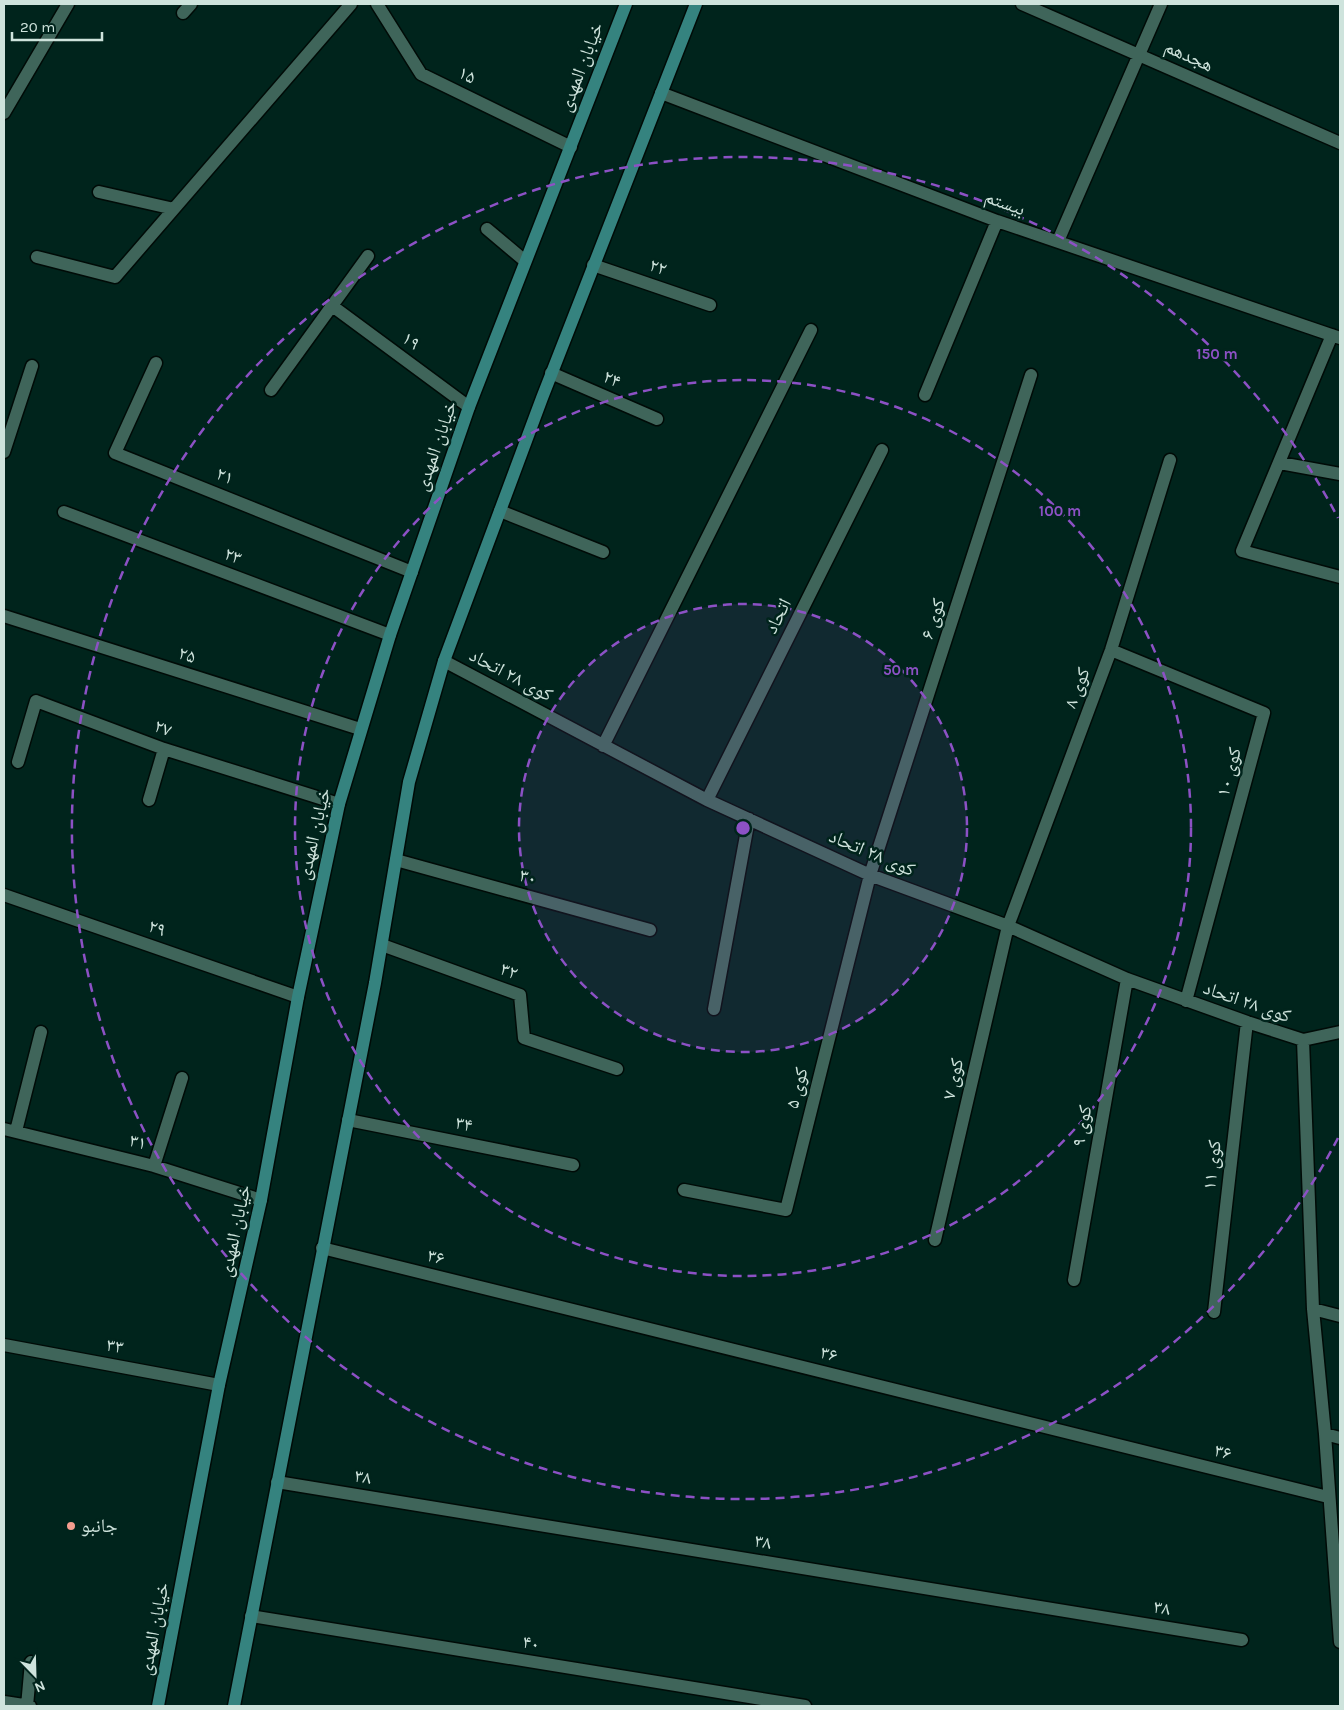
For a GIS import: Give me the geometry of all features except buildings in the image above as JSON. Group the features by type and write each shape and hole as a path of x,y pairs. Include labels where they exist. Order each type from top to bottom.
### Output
{"street":[{"path":"4,113 68,4"},
{"path":"37,256 115,277 351,4"},
{"name":"۱۵","path":"377,4 421,74 571,147"},
{"name":"خیابان المهدی","path":"158,1706 219,1384 261,1200 298,996 339,804 360,729 390,635 469,406 524,261 571,147 626,4"},
{"path":"234,1706 382,945 409,782 444,661 593,265 696,4"},
{"name":"هجدهم","path":"1022,4 1340,144"},
{"path":"1058,241 1161,4"},
{"name":"بیستم","path":"661,93 997,221 1336,337"},
{"path":"99,192 174,209"},
{"path":"925,395 997,221"},
{"path":"487,229 524,261"},
{"path":"271,390 368,256"},
{"name":"۲۲","path":"593,265 710,305"},
{"name":"۱۹","path":"331,305 469,406"},
{"path":"603,746 811,330"},
{"path":"1336,337 1242,551 1340,577"},
{"name":"۲۱","path":"156,363 115,452 412,572"},
{"path":"4,452 32,366"},
{"name":"۲۴","path":"552,373 657,419"},
{"name":"کوی ۶","path":"870,875 1031,375"},
{"name":"اتحاد","path":"707,800 882,450"},
{"name":"کوی ۸","path":"1008,926 1111,650 1170,460"},
{"path":"1280,463 1340,474"},
{"path":"500,511 603,552"},
{"name":"۲۳","path":"64,512 390,635"},
{"name":"۲۵","path":"4,616 360,729"},
{"name":"کوی ۱۰","path":"1111,650 1264,713 1186,1001"},
{"name":"کوی ۲۸ اتحاد","path":"444,661 707,800 870,875 1008,926 1127,979 1303,1040"},
{"name":"۲۷","path":"18,762 36,701 164,749 339,804"},
{"path":"149,800 164,749"},
{"path":"714,1009 749,819"},
{"name":"۳۰","path":"396,860 650,930"},
{"name":"کوی ۵","path":"684,1190 786,1210 870,875"},
{"name":"۲۹","path":"4,895 298,996"},
{"name":"کوی ۷","path":"935,1240 1008,926"},
{"name":"۳۲","path":"382,945 520,995 524,1038 617,1069"},
{"name":"کوی ۹","path":"1074,1280 1127,979"},
{"name":"کوی ۱۱","path":"1214,1312 1247,1022"},
{"path":"10,1130 41,1032"},
{"path":"1340,1032 1303,1040 1313,1310 1325,1434 1328,1497 1340,1642"},
{"path":"154,1166 182,1078"},
{"name":"۳۴","path":"348,1120 573,1165"},
{"name":"۳۱","path":"10,1130 154,1166 261,1200"},
{"name":"۳۶","path":"322,1248 1328,1497"},
{"path":"1313,1310 1340,1316"},
{"name":"۳۳","path":"4,1345 219,1384"},
{"path":"1325,1434 1340,1438"},
{"name":"۳۸","path":"277,1482 1242,1640"},
{"name":"۴۰","path":"251,1616 805,1706"},
{"path":"4,1702 29,1706 31,1662"}],"place":[{"name":"جانبو","path":"71,1526"}]}
